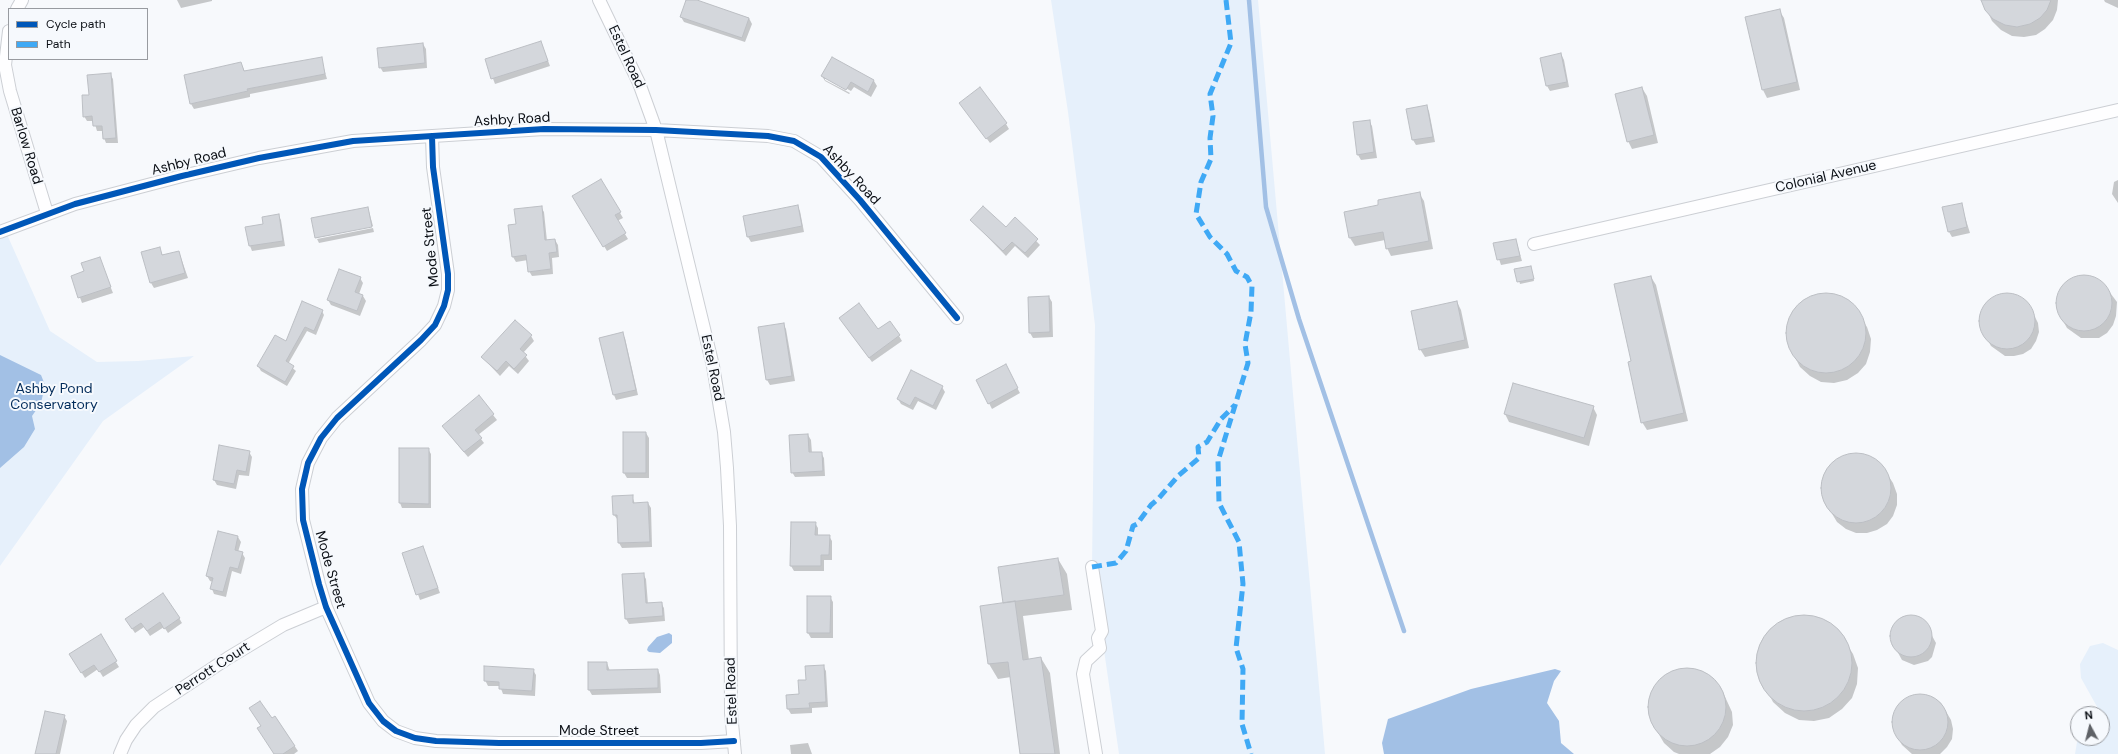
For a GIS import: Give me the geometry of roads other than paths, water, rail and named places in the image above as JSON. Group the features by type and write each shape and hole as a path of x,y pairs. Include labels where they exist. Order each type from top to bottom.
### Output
{"street":[{"name":"Estel Road","path":"599,0 639,83 656,130 713,366 724,432 730,526 731,713 735,754"},
{"name":"Barlow Road","path":"8,40 5,65 10,91 47,213"},
{"name":"Colonial Avenue","path":"1534,244 2118,110"},
{"name":"Ashby Road","path":"0,232 47,213 182,176 259,158 353,142 544,129 656,130 768,136 794,141 811,149 821,157 860,200 957,318"},
{"name":"Mode Street","path":"432,136 433,167 448,274 448,290 444,306 435,325 421,340 337,418 314,450 304,476 301,503 303,520 326,607 372,708 396,731 415,738 436,741 499,743 701,743 734,741"},
{"path":"1092,567 1102,631 1098,638 1100,648 1086,661 1083,674 1096,754"},
{"name":"Perrott Court","path":"120,754 136,725 154,707 228,658 283,625 326,607"}],"water":[{"path":"0,355 41,375 45,385 41,403 32,416 35,429 24,447 0,468"},
{"path":"669,633 672,635 672,643 660,653 649,652 647,650 657,637"},
{"path":"1555,669 1561,671 1554,681 1547,703 1559,721 1561,743 1574,754 1384,754 1382,743 1388,719 1471,689"}],"waterway":[{"path":"1249,0 1266,207 1299,319 1404,631"}],"park label":[{"name":"Ashby Pond Conservatory","path":"54,398"}]}
